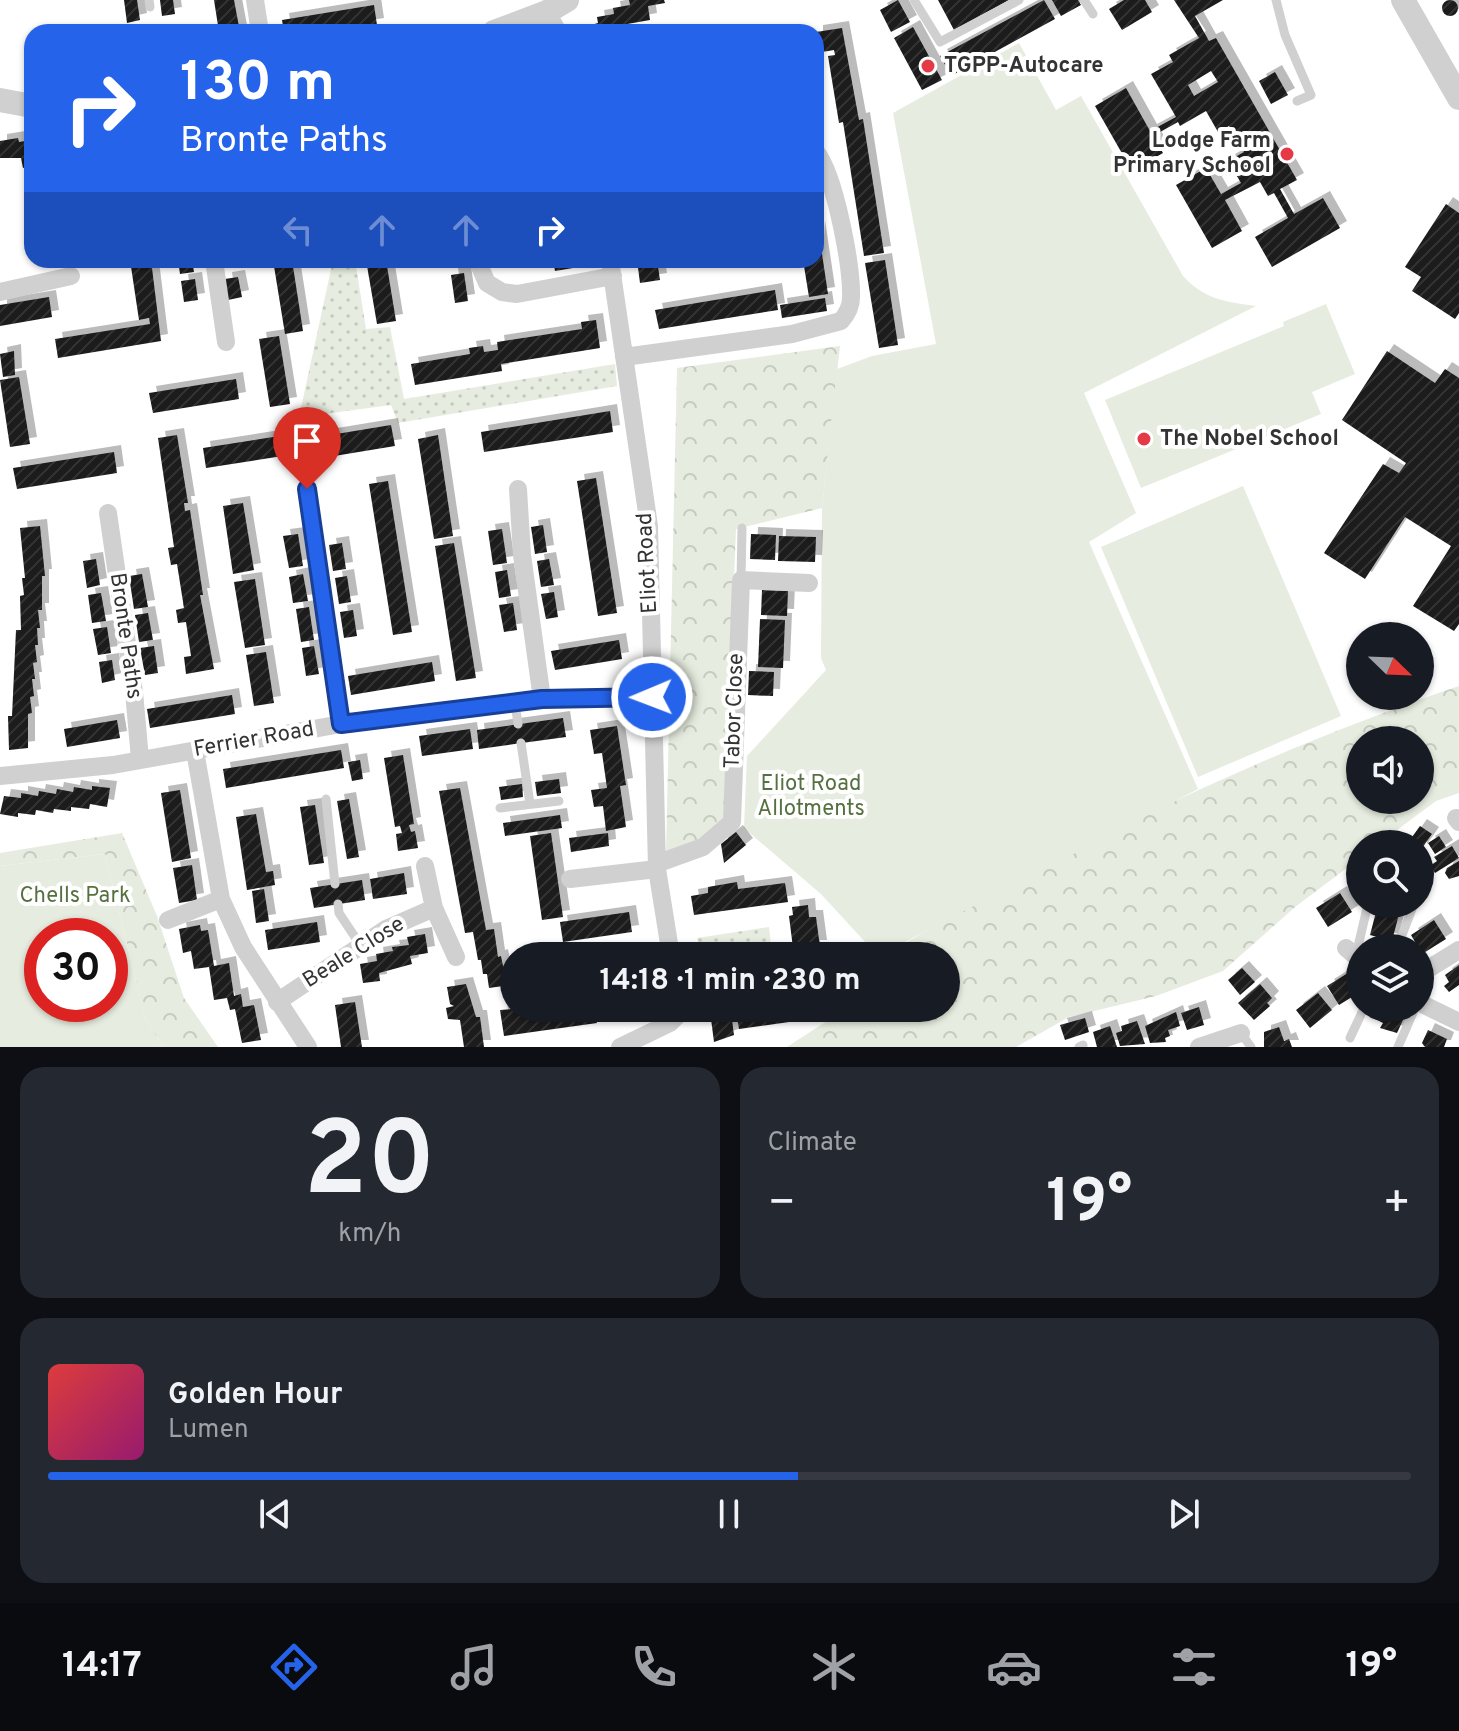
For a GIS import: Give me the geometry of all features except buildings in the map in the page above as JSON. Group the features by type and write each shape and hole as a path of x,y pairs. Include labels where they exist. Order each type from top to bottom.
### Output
{"street":[{"path":"255,0 259,24"},
{"path":"1403,0 1459,98"},
{"path":"524,24 557,15"},
{"path":"0,100 24,104"},
{"path":"624,357 792,334 841,321 849,310 850,290 831,178 824,166"},
{"path":"215,268 226,342"},
{"path":"480,268 487,283 509,293 612,268"},
{"name":"Eliot Road","path":"612,268 649,526 656,867 669,942"},
{"path":"0,292 71,276"},
{"path":"307,489 341,724"},
{"path":"518,489 522,555 542,699"},
{"name":"Bronte Paths","path":"108,513 134,692 140,759"},
{"path":"741,580 809,583"},
{"name":"Tabor Close","path":"656,867 703,847 737,820 741,580"},
{"name":"Ferrier Road","path":"0,776 113,765 341,724 542,699 652,697"},
{"path":"195,751 221,899 243,947 308,1047"},
{"name":"Beale Close","path":"425,866 434,908 456,957"},
{"path":"570,879 656,867"},
{"path":"168,920 221,899"},
{"name":"Beale Close","path":"277,1002 399,923 434,908"},
{"path":"1434,965 1459,950"},
{"path":"1434,1010 1459,1022"},
{"path":"620,1047 671,1022"},
{"path":"1199,1047 1246,1040"}],"lane":[{"path":"914,0 940,42 1019,0"},
{"path":"1084,0 1093,14"},
{"path":"1276,0 1285,35 1311,95 1297,101"},
{"path":"741,580 742,528"},
{"path":"515,703 518,724"},
{"path":"521,743 530,804"},
{"path":"326,799 335,884"},
{"path":"500,808 559,801"},
{"path":"338,904 339,913 361,946"},
{"path":"1350,1038 1357,1022"},
{"path":"1398,1047 1409,1022"}],"green space":[{"name":"Eliot Road Allotments","path":"1019,43 1056,110 1081,96 1183,276 1199,290 1216,298 1256,306 1084,393 1136,513 1089,542 1198,789 905,942 865,942 821,894 744,828 747,756 826,670 821,658 822,508 837,369 872,356 936,344 893,113"},
{"path":"331,268 356,268 366,329 390,327 404,399 615,364 617,386 398,423 391,405 302,417 301,408"},
{"path":"1326,304 1355,374 1312,392 1321,414 1141,488 1105,400 1284,326 1283,322"},
{"path":"840,346 822,508 736,529 724,819 701,841 666,853 677,368"},
{"path":"1243,486 1341,716 1198,777 1101,547"},
{"path":"1459,686 1459,793 1434,802 1434,726 1351,726 1392,710 1434,710 1434,695"},
{"path":"1346,728 1346,814 1418,814 1397,830 1346,830 1346,869 1295,907 1223,971 1156,996 1069,1017 1016,1047 787,1047 825,1022 960,1022 960,942 907,942 1092,841"},
{"path":"122,833 157,916 184,998 218,1047 163,1047 145,1018 128,948 128,918 121,918 105,854 0,866 0,853"},
{"name":"Chells Park","path":"105,854 121,918 24,918 24,1022 128,1022 128,948 145,1018 163,1047 0,1047 0,866"},
{"path":"769,927 771,942 698,942 697,938"}],"place":[{"name":"TGPP-Autocare","path":"928,66"},
{"name":"Lodge Farm Primary School","path":"1287,154"},
{"name":"The Nobel School","path":"1144,439"}],"route":[{"path":"307,489 341,724 542,699 652,697"}]}
